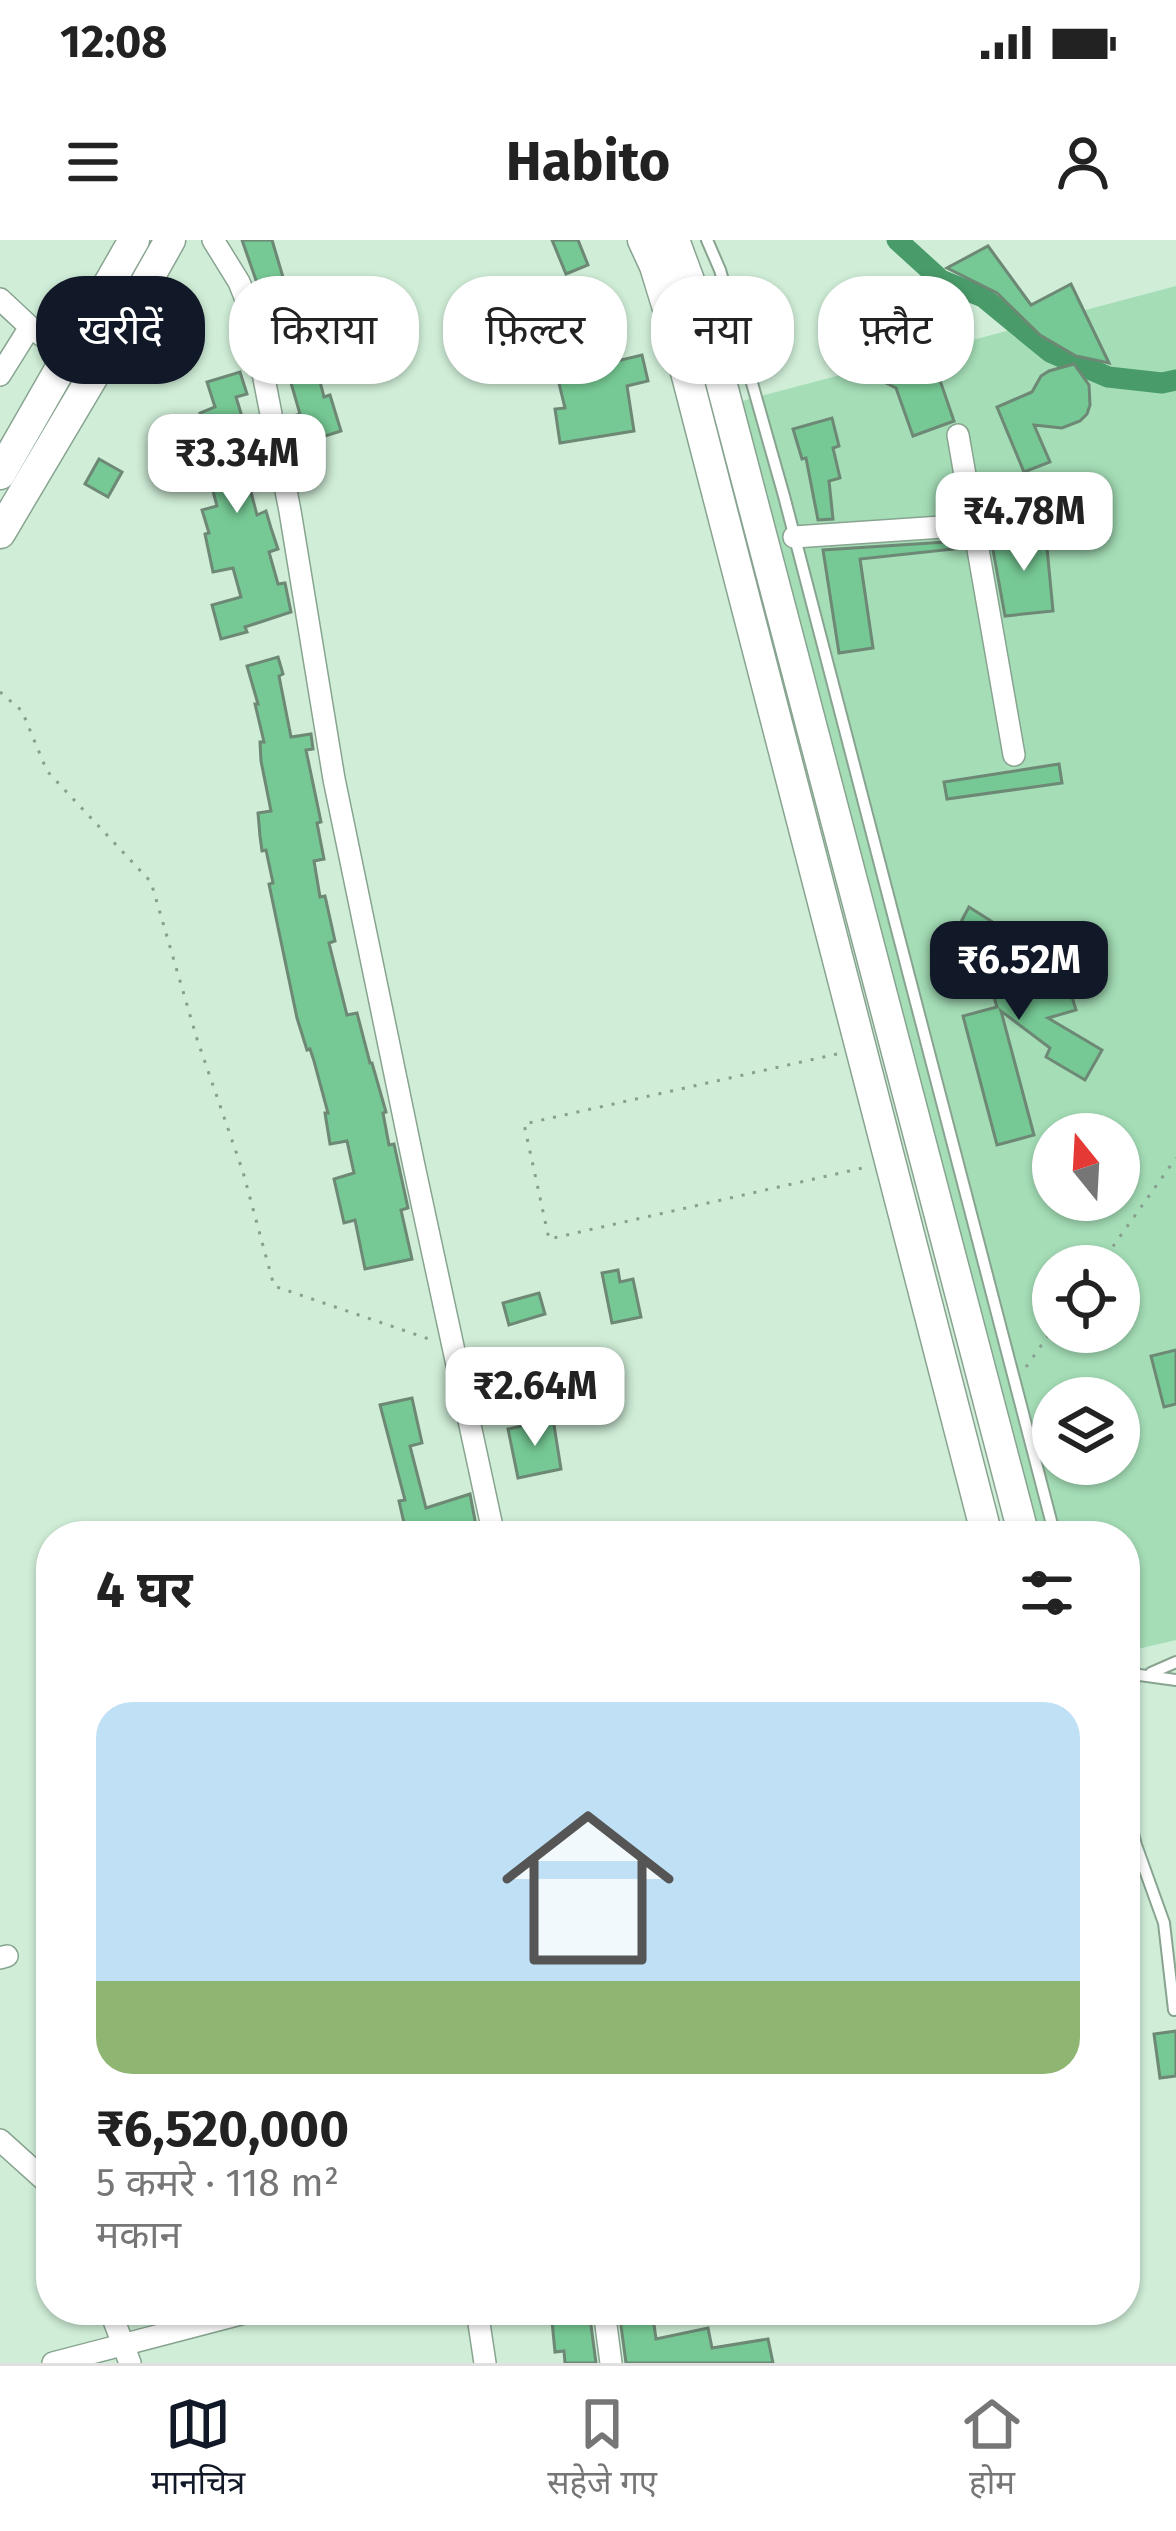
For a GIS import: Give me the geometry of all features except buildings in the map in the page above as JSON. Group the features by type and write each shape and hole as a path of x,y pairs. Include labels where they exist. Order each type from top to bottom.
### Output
{"street":[{"path":"114,276 134,240"},
{"path":"0,533 170,240"},
{"path":"213,240 251,312 334,779 491,1521"},
{"path":"643,240 678,341 983,1521"},
{"path":"674,240 708,332 1020,1521"},
{"path":"0,299 36,331"},
{"path":"0,375 30,327"},
{"path":"0,474 52,384"},
{"path":"958,436 1013,755"},
{"path":"794,537 1031,521"},
{"path":"0,2140 36,2172"},
{"path":"116,2325 127,2354"},
{"path":"53,2363 127,2354 188,2325"},
{"path":"479,2325 485,2363"},
{"path":"606,2325 611,2363"}],"lane":[{"path":"707,240 720,270 794,537 1051,1521"},
{"path":"1148,1675 1176,1662"},
{"path":"1140,1674 1176,1680"},
{"path":"1140,1856 1164,1923 1174,2010"}],"path":[{"path":"0,692 22,712 47,771 151,882 274,1286 454,1348"},
{"path":"862,1048 524,1124 549,1239 891,1162"},
{"path":"1114,1245 1176,1158"}],"green space":[{"path":"1176,286 1176,1640 1140,1648 1140,1521 1020,1521 727,405 818,381 974,384 974,340"}],"waterway":[{"path":"897,240 941,280 983,297 1050,352 1108,377 1162,383 1176,380"}]}
